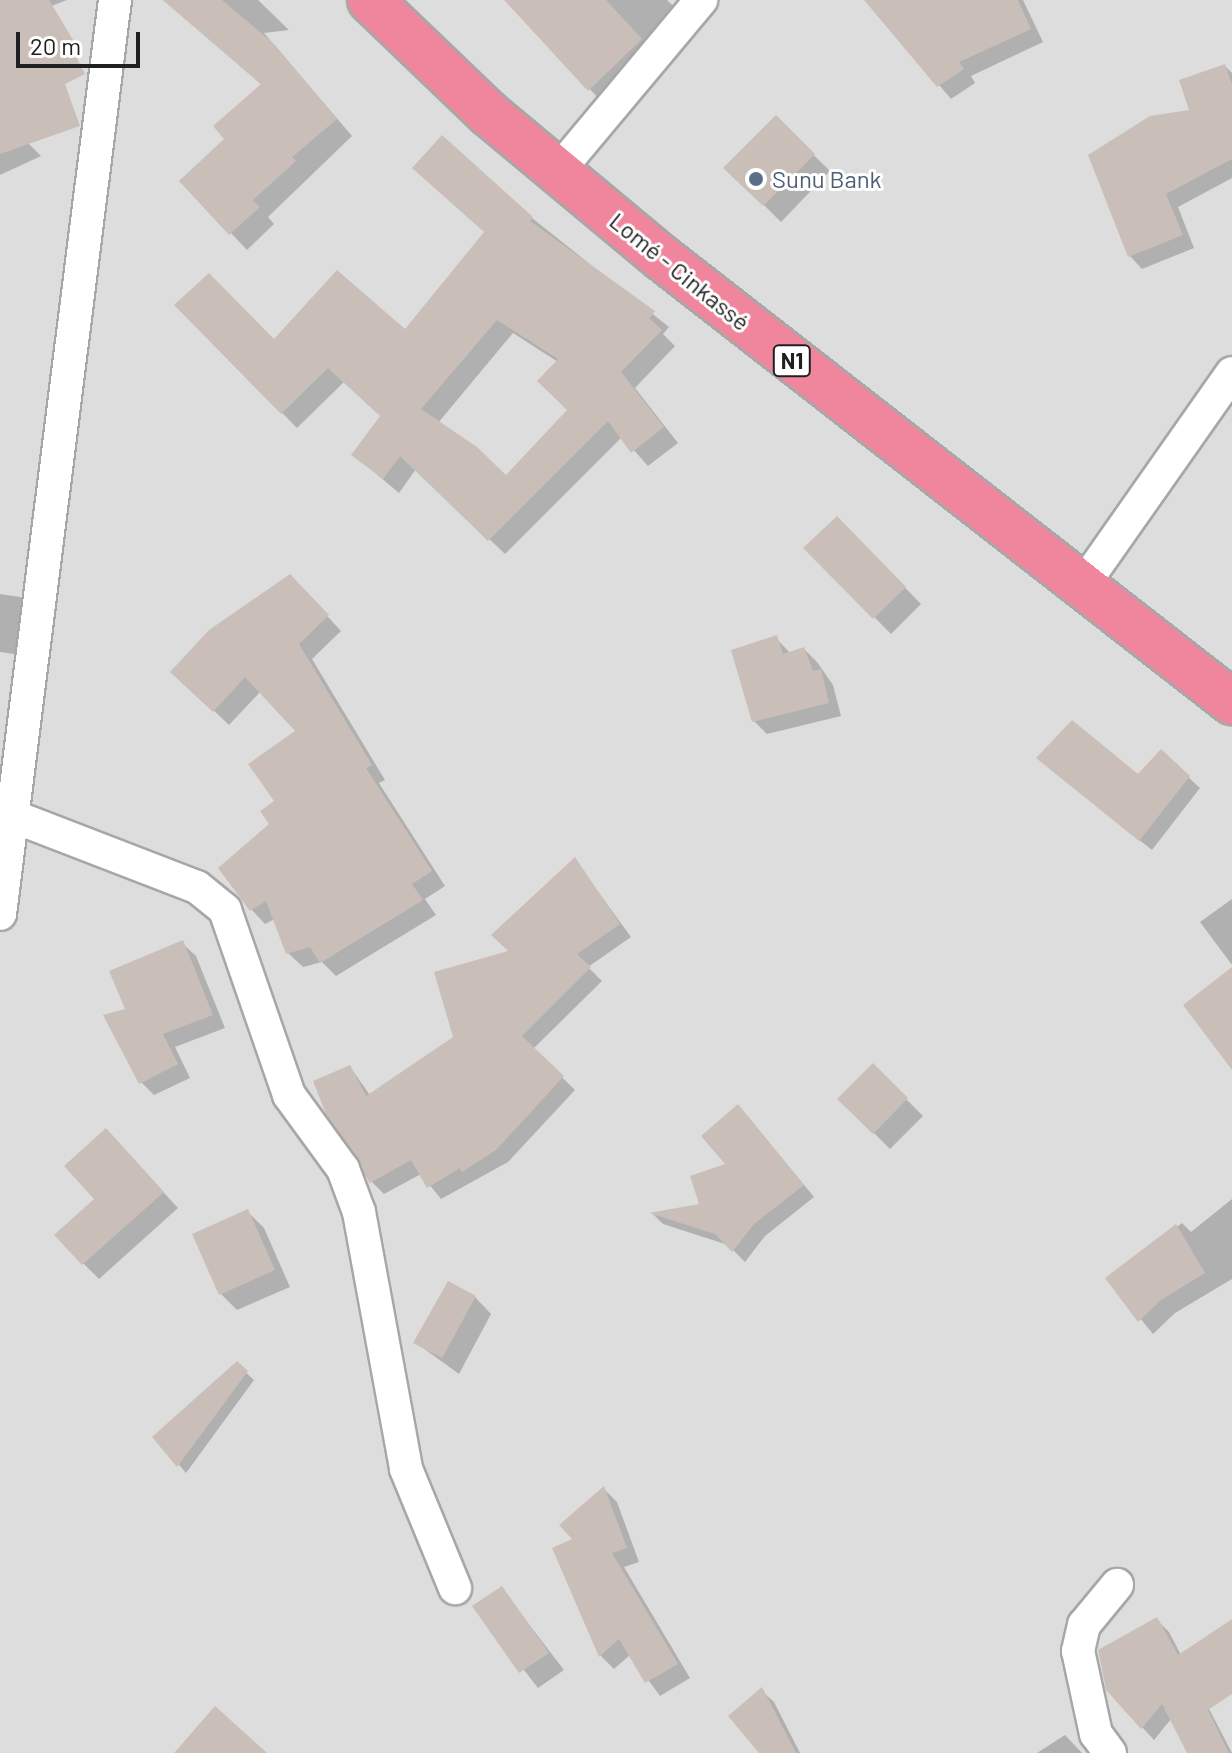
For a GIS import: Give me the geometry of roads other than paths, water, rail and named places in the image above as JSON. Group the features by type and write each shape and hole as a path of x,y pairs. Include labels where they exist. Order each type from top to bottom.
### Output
{"highway":[{"name":"Lomé - Cinkassé","path":"370,0 489,114 757,334 1083,585 1225,688"}],"street":[{"path":"0,914 10,815 115,0"},
{"path":"559,170 701,0"},
{"path":"1083,585 1232,373"},
{"path":"10,815 197,887 225,910 289,1095 343,1169 359,1212 406,1469 455,1588"},
{"path":"1110,1753 1096,1734 1078,1651 1084,1625 1117,1585"}],"place":[{"name":"Sunu Bank","path":"756,179"}]}
